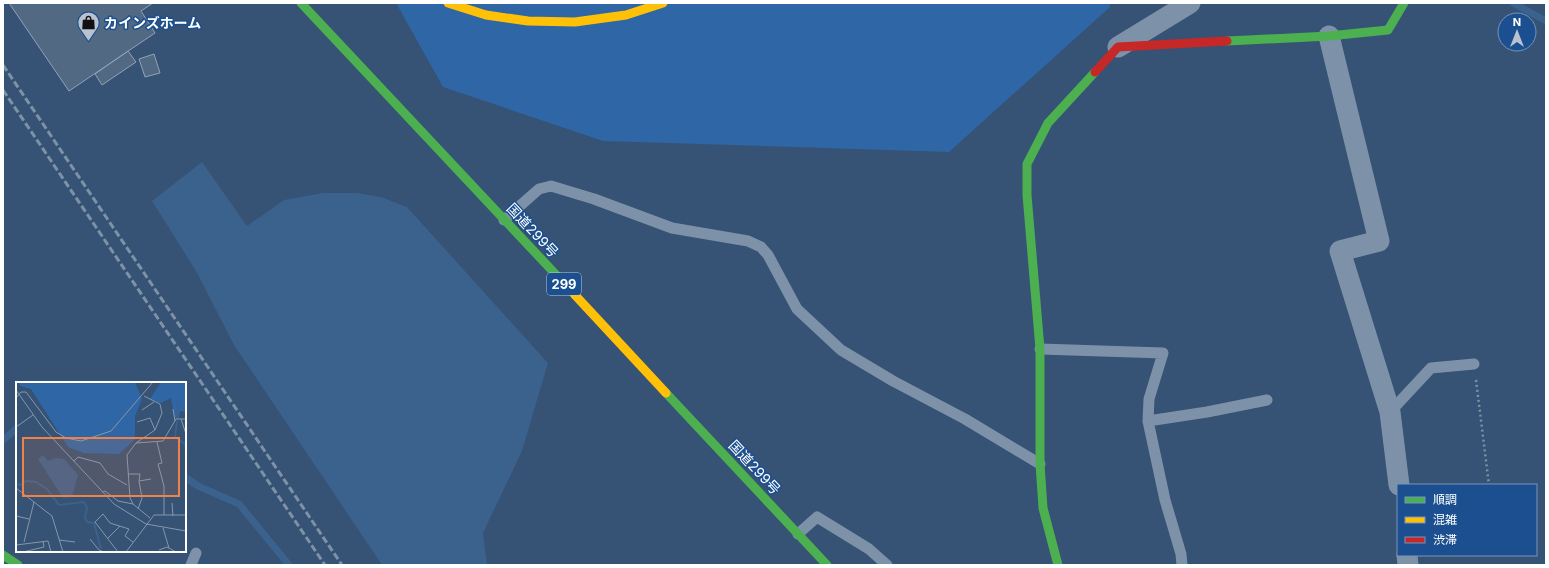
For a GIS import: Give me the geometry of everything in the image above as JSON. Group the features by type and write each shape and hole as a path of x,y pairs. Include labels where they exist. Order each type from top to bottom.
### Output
{"main road":[{"name":"国道299号","path":"301,3 827,565"},
{"path":"448,3 486,15 528,21 575,22 626,15 663,3"},
{"path":"1058,565 1043,508 1040,464 1040,349 1027,195 1027,164 1048,123 1118,47 1329,36 1388,30 1404,3"}],"street":[{"path":"1118,47 1190,3"},
{"path":"1329,36 1379,241 1340,251 1390,412 1399,484"}],"lane":[{"path":"504,220 538,189 551,186 594,199 672,228 748,241 761,247 768,255 797,309 840,350 893,381 965,419 1040,464"},
{"path":"1040,349 1163,353 1149,399 1148,421 1165,500 1181,554 1182,565"},
{"path":"1390,412 1431,368 1474,364"},
{"path":"1148,421 1207,412 1267,400"},
{"path":"798,534 817,517 869,549 887,565"},
{"path":"191,565 196,553"}],"path":[{"path":"1474,364 1489,484"}],"shaded area":[{"path":"396,3 1110,3 1110,7 949,152 603,141 443,87"},
{"path":"202,162 247,226 284,200 323,193 357,193 381,197 407,207 548,363 522,451 483,533 487,565 382,565 234,345 196,271 152,201"}],"building":[{"name":"カインズホーム","path":"9,3 153,3 141,11 155,33 69,91"},
{"path":"128,51 136,62 102,85 95,74"},
{"path":"154,54 160,73 145,77 139,59"}],"waterway":[{"path":"1513,3 1546,21"},
{"path":"3,440 16,429"},
{"path":"186,478 198,486 239,504 289,565"}],"railway":[{"path":"3,65 342,565"},
{"path":"3,90 325,565"}],"traffic: fast":[{"path":"301,3 575,295"},
{"path":"1227,41 1329,36 1388,30 1404,3"},
{"path":"1058,565 1043,508 1040,464 1040,349 1027,195 1027,164 1048,123 1095,72"},
{"path":"666,393 827,565"},
{"path":"3,555 18,565"}],"traffic: slow":[{"path":"448,3 486,15 528,21 575,22 626,15 663,3"},
{"path":"575,295 666,393"}],"traffic: jam":[{"path":"1095,72 1118,47 1227,41"}],"place":[{"name":"カインズホーム","path":"89,42"}]}
